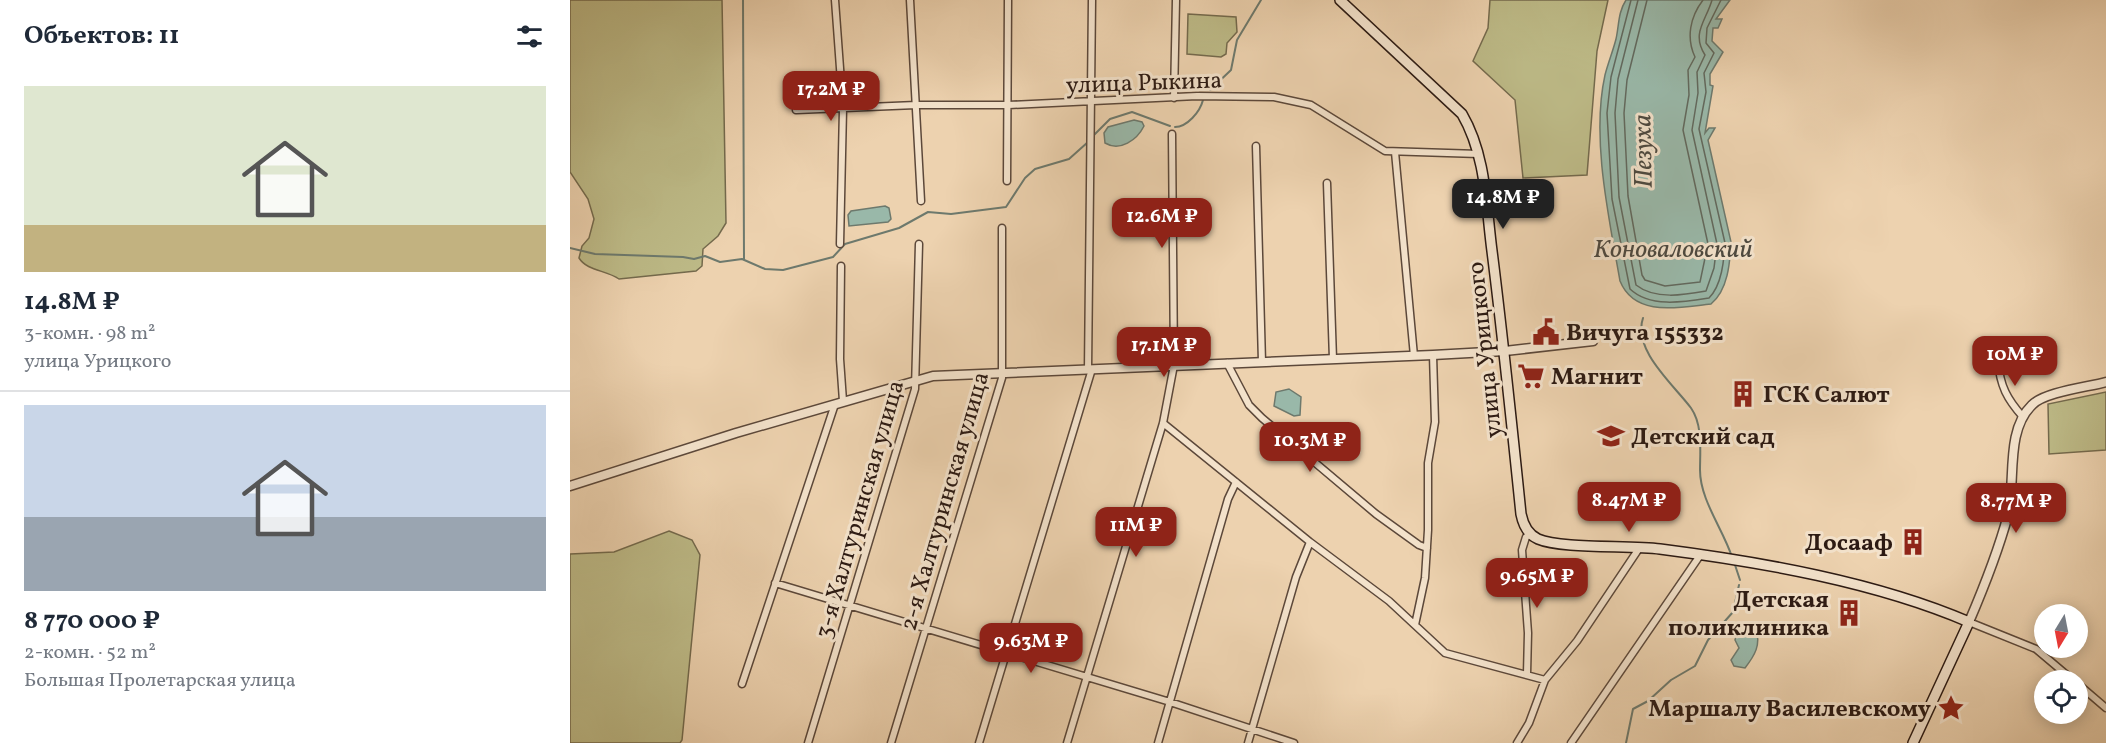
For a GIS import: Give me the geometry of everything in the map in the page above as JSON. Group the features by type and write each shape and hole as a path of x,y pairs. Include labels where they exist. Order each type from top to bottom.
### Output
{"main road":[{"name":"улица Урицкого","path":"1344,1 1462,114 1472,131 1479,154 1505,351 1521,514 1523,524 1531,534"},
{"path":"1531,534 1544,540 1571,544 1641,547 1748,561 1926,604 1969,622 1913,743"}],"street":[{"path":"835,0 843,109 840,243"},
{"path":"910,0 921,201"},
{"path":"1007,181 1008,0"},
{"path":"979,743 1090,369 1092,0"},
{"path":"1174,98 1176,0"},
{"name":"улица Рыкина","path":"796,110 1250,96 1301,101 1324,112 1374,146 1395,152 1479,154"},
{"path":"1067,743 1163,423 1174,365 1172,134"},
{"path":"1256,146 1262,362"},
{"path":"1395,152 1414,356"},
{"path":"1327,183 1333,359"},
{"name":"2-я Халтуринская улица","path":"891,743 1002,372 1002,228"},
{"name":"3-я Халтуринская улица","path":"808,743 852,606 916,380 920,244"},
{"path":"742,684 839,403 841,266"},
{"path":"570,486 736,433 916,380 1002,372 1505,351 1593,341"},
{"path":"1415,625 1425,578 1427,548 1428,462 1435,422 1433,355"},
{"path":"1998,361 1999,380 2006,397 2023,417"},
{"path":"1227,363 1249,405 1262,418 1376,514 1419,545 1427,548"},
{"path":"2061,670 2036,649 1969,622 1996,559 2009,511 2017,434 2023,417 2033,404 2045,397 2106,382"},
{"path":"1163,423 1310,542 1389,601 1445,653 1545,680"},
{"path":"1158,743 1228,499 1236,482"},
{"path":"1527,674 1528,633 1522,550 1526,537 1531,534"},
{"path":"1248,743 1296,577 1310,542"},
{"path":"1517,743 1528,723 1545,680 1577,641 1641,547"},
{"path":"1571,743 1701,554"},
{"path":"775,583 1170,702 1294,743"},
{"path":"2088,693 2106,708"}],"shaded area":[{"path":"570,0 722,0 726,223 718,236 703,249 702,266 696,271 619,279 587,266 579,258 582,246 589,238 594,219 588,199 570,172"},
{"path":"1490,0 1608,0 1597,51 1587,175 1523,178 1515,100 1473,61 1488,28"},
{"path":"1188,14 1236,17 1237,32 1227,43 1226,54 1221,57 1187,54"},
{"path":"2106,392 2106,450 2049,454 2048,404"},
{"path":"669,531 692,540 700,555 682,740 680,743 570,743 570,554 614,552"}],"water":[{"name":"Коноваловский","path":"1626,0 1730,0 1716,19 1722,19 1718,28 1713,28 1712,41 1723,52 1710,74 1710,85 1713,86 1705,133 1709,128 1715,128 1708,140 1731,242 1725,284 1711,304 1673,308 1647,305 1636,301 1627,293 1620,281 1603,178 1600,125 1605,75 1616,39 1620,14"},
{"path":"1134,120 1142,122 1144,126 1133,140 1116,146 1105,143 1104,133 1108,127"},
{"path":"885,206 889,208 891,219 888,222 849,226 848,215 851,211"},
{"path":"1289,389 1301,397 1300,415 1294,416 1274,406 1276,392"},
{"path":"1750,625 1756,629 1758,640 1756,650 1745,668 1734,666 1731,660 1739,648 1735,640 1739,627"}],"waterway":[{"path":"743,0 744,260"},
{"path":"1210,90 1231,70 1237,40 1261,0"},
{"path":"1175,127 1192,118 1203,100"},
{"path":"1094,135 1110,119 1132,112 1170,126"},
{"path":"570,248 595,254 694,259 705,256 720,262 742,259 765,269 783,270 833,257 845,244 899,228 928,212 951,214 1006,207 1025,178 1035,169 1069,159 1088,142"},
{"name":"Пезуха","path":"1643,318 1641,330 1643,342 1649,354 1695,415 1699,430 1701,481 1708,503 1732,557"},
{"name":"Пезуха","path":"1734,562 1740,580"},
{"name":"Пезуха","path":"1626,743 1633,709 1648,701 1671,680 1695,666 1708,640 1733,612 1739,585"}],"place":[{"name":"Вичуга 155332","path":"1546,332"},
{"name":"Магнит","path":"1531,376"},
{"name":"ГСК Салют","path":"1743,394"},
{"name":"Детский сад","path":"1611,436"},
{"name":"Досааф","path":"1913,542"},
{"name":"Детская поликлиника","path":"1849,613"},
{"name":"Маршалу Василевскому","path":"1951,708"}]}
